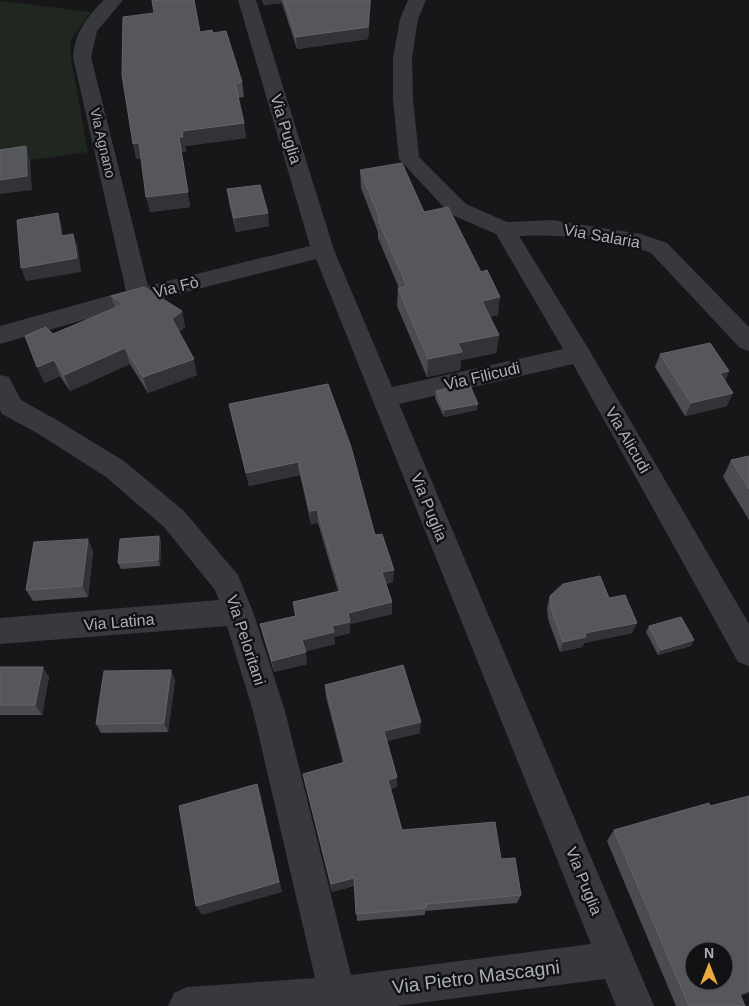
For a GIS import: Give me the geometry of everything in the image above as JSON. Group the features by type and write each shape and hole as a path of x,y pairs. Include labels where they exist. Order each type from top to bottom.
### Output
{"street":[{"name":"Via Agnano","path":"114,0 88,28 83,41 82,57 139,296"},
{"name":"Via Puglia","path":"246,0 323,250 635,1006"},
{"path":"417,0 413,8 402,54 409,159 458,209 504,229"},
{"name":"Via Salaria","path":"504,229 552,227 641,241 659,248 749,342"},
{"name":"Via Alicudi","path":"504,229 579,354 749,652"},
{"name":"Via Fò","path":"0,336 139,296 323,250"},
{"name":"Via Filicudi","path":"384,398 579,354"},
{"name":"Via Peloritani","path":"4,400 115,469 174,519 228,584 270,711 338,995"},
{"name":"Via Latina","path":"0,631 238,612"},
{"name":"Via Pietro Mascagni","path":"187,1006 338,995 616,959"}],"shaded area":[{"path":"0,1 91,12 71,39 71,58 88,152 0,164"}],"building":[{"path":"152,0 194,0 200,32 212,30 213,33 226,31 242,82 235,83 244,123 182,131 183,137 179,137 188,192 146,197 139,143 133,144 122,75 123,17 154,13"},
{"path":"284,0 370,0 368,27 296,37"},
{"path":"26,146 27,176 0,180 0,150"},
{"path":"402,163 424,212 448,207 481,272 487,270 500,297 482,301 499,335 458,343 462,352 428,359 398,288 407,286 378,220 380,219 360,170"},
{"path":"260,185 268,213 234,218 227,189"},
{"path":"58,213 61,236 73,234 77,258 21,268 17,220"},
{"path":"144,287 182,311 172,319 194,359 143,377 125,348 64,375 54,360 37,367 25,336 46,327 53,334 124,304 111,296"},
{"path":"710,343 729,371 720,373 733,393 691,403 660,354"},
{"path":"469,383 478,404 444,410 436,391"},
{"path":"328,384 351,447 375,535 382,534 394,570 382,572 392,602 348,613 350,622 332,626 334,632 302,640 306,652 272,661 260,624 296,616 293,602 341,591 317,510 310,511 298,462 246,473 229,404"},
{"path":"749,456 749,489 731,460"},
{"path":"159,536 158,560 118,563 120,539"},
{"path":"88,539 82,586 26,590 34,542"},
{"path":"600,576 609,598 625,595 637,623 585,633 586,637 563,642 551,608 550,596 563,584"},
{"path":"681,617 694,640 661,650 649,626"},
{"path":"403,665 421,722 384,731 397,777 388,780 402,830 495,822 501,859 515,858 521,895 426,904 426,908 356,914 354,878 331,884 303,774 345,762 325,685"},
{"path":"0,667 43,667 35,705 0,705"},
{"path":"171,670 164,723 96,724 104,671"},
{"path":"257,784 279,882 196,906 179,806"},
{"path":"749,796 749,991 740,994 745,1006 689,1006 614,830 709,803 710,806"}]}
